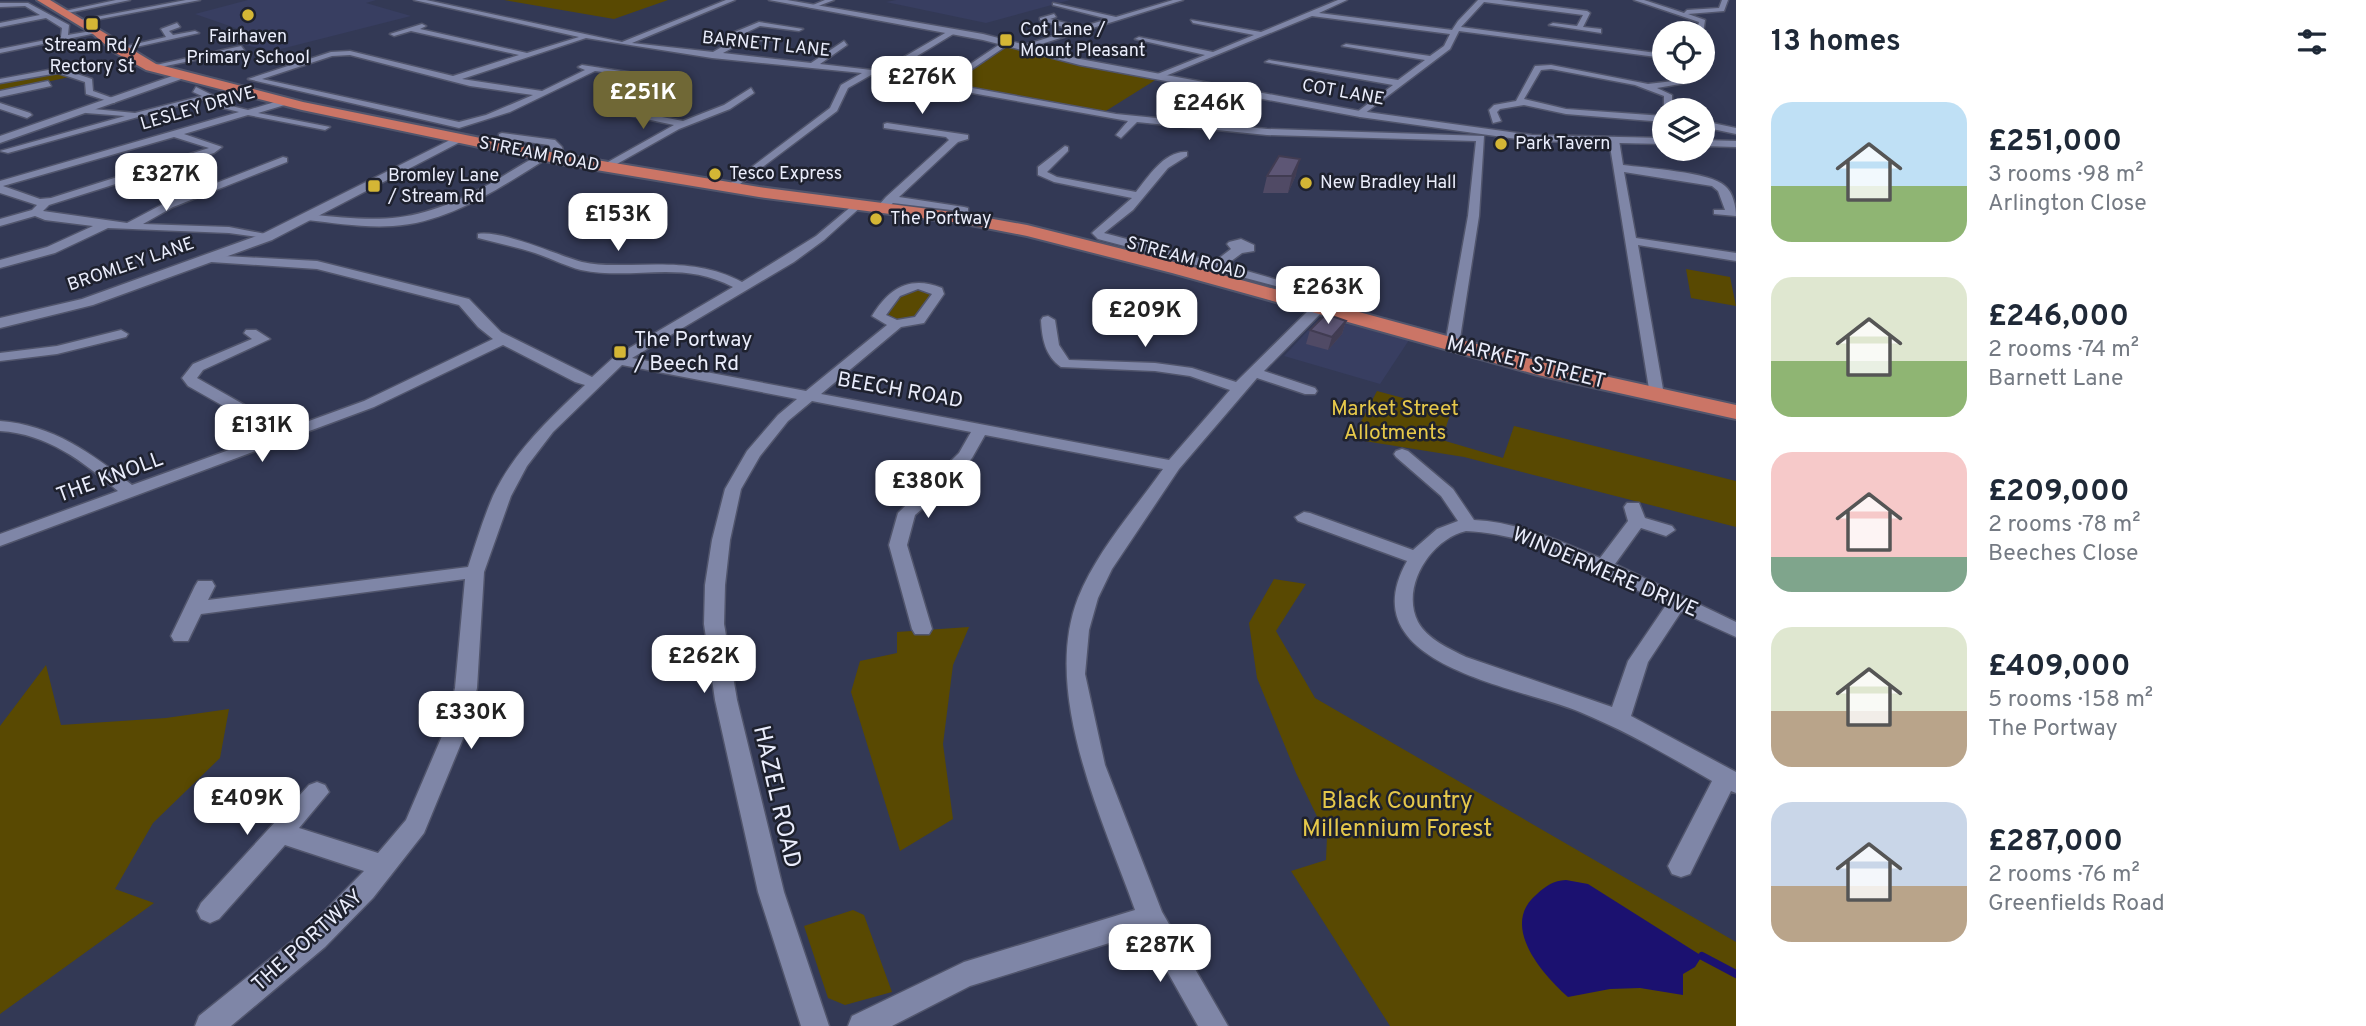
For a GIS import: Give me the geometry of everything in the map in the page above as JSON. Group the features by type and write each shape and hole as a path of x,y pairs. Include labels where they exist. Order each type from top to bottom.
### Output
{"highway":[{"name":"STREAM ROAD","path":"43,0 150,67 285,102 462,132 552,158 604,167 859,204 886,202 1097,242 1314,300"},
{"name":"MARKET STREET","path":"1314,300 1452,345 1546,370 1736,412"}],"street":[{"path":"63,12 127,0"},
{"path":"79,21 197,0"},
{"name":"BARNETT LANE","path":"417,0 623,44 870,72 945,84 1048,106 1135,119 1267,132 1478,135"},
{"path":"623,44 733,0"},
{"name":"COT LANE","path":"773,0 953,31 1158,77 1478,135 1652,141"},
{"path":"811,7 831,0"},
{"path":"1022,47 1178,0"},
{"path":"1158,77 1344,0"},
{"path":"1360,114 1447,47 1456,30 1483,0 1587,13 1579,28"},
{"path":"1637,0 1703,21"},
{"path":"1676,12 1722,10 1725,0"},
{"path":"0,5 18,2 28,5 66,27 64,36 68,37"},
{"path":"1055,4 1118,19"},
{"path":"1312,13 1652,54"},
{"path":"0,25 47,16"},
{"path":"1054,16 1042,19 1082,29"},
{"path":"731,38 762,21"},
{"path":"1193,21 1262,34"},
{"path":"394,34 432,24"},
{"path":"753,25 799,29"},
{"path":"1553,25 1598,31"},
{"path":"152,31 177,26"},
{"path":"165,29 172,37"},
{"path":"411,29 527,55"},
{"path":"882,74 953,31"},
{"path":"0,51 97,32"},
{"path":"118,49 200,33"},
{"path":"452,79 584,37"},
{"path":"731,38 778,39"},
{"path":"712,56 731,45 731,38"},
{"path":"1139,39 1213,54"},
{"path":"813,65 841,42 854,43"},
{"path":"945,84 1006,42"},
{"path":"336,44 350,53 452,79 540,93"},
{"path":"343,50 356,45"},
{"path":"1346,46 1357,45 1433,58"},
{"path":"196,57 184,53 200,47"},
{"path":"150,67 235,50"},
{"name":"STREAM ROAD","path":"343,50 252,79 453,125 462,132"},
{"path":"1269,62 1399,83"},
{"path":"1523,103 1519,97 1538,68 1544,66 1651,86 1672,84"},
{"path":"581,67 662,78"},
{"path":"462,132 593,69"},
{"path":"0,81 64,70 89,81 89,92 114,100"},
{"path":"732,187 834,109 844,87 870,72"},
{"path":"648,85 672,73"},
{"path":"5,149 86,110 181,76"},
{"path":"0,94 82,78"},
{"path":"1651,86 1668,95 1668,98"},
{"path":"604,167 755,91 732,89"},
{"path":"196,90 210,96"},
{"path":"5,149 210,96 223,95"},
{"name":"LESLEY DRIVE","path":"0,184 285,102"},
{"path":"321,110 348,102"},
{"path":"1496,121 1492,112 1497,107 1523,103 1559,110 1652,118"},
{"path":"0,106 27,115"},
{"path":"226,106 248,113 325,127"},
{"path":"1038,113 1048,106"},
{"path":"607,108 685,124"},
{"path":"86,110 139,116"},
{"path":"1121,135 1135,119"},
{"path":"886,202 954,137 887,126"},
{"path":"1715,129 1736,139"},
{"name":"BROMLEY LANE","path":"0,323 87,302 267,237 462,132"},
{"path":"0,189 45,202 69,197 217,147 174,134"},
{"path":"1452,345 1467,271 1480,172 1478,135"},
{"path":"307,217 393,223 426,217 552,158 557,147 552,142 502,136"},
{"path":"1715,142 1736,139"},
{"path":"1614,140 1633,240 1657,395"},
{"path":"1065,153 1042,169 1046,176 1138,196"},
{"path":"1097,242 1118,223 1119,217 1161,165 1184,154"},
{"path":"128,227 169,205 283,160"},
{"path":"1620,168 1698,179 1717,185 1723,189 1732,214 1718,212"},
{"path":"0,223 36,212 45,202"},
{"path":"886,202 964,209"},
{"name":"THE PORTWAY","path":"209,1026 316,938 365,890 415,826 456,729 466,688 475,572 502,496 519,465 547,429 593,382 619,360 744,288 820,238 859,204"},
{"path":"36,212 45,217 105,225 229,230 267,237"},
{"path":"409,221 413,237"},
{"path":"0,264 51,250 105,225"},
{"path":"482,236 581,266 604,270 682,267 717,274 744,288"},
{"path":"1633,240 1736,257"},
{"path":"491,248 503,241"},
{"name":"STREAM ROAD","path":"1097,242 1217,266 1314,300"},
{"path":"1217,266 1238,250"},
{"path":"211,258 317,265 464,302 480,317 484,326 504,339 580,379 593,382"},
{"path":"1214,1026 1151,918 1094,765 1075,674 1079,631 1088,598 1103,568 1173,466 1239,388 1256,373 1314,300"},
{"path":"1048,320 1049,335 1056,355 1066,363 1155,367 1192,372 1239,388"},
{"name":"HAZEL ROAD","path":"815,1026 771,892 726,700 714,624 715,585 733,489 753,454 783,418 897,324"},
{"path":"251,333 263,339 198,367 189,378 193,383 287,435"},
{"path":"0,357 98,346 121,334"},
{"name":"THE KNOLL","path":"0,540 369,404 504,339"},
{"name":"BEECH ROAD","path":"619,360 1173,466"},
{"path":"1256,373 1310,391"},
{"path":"0,426 15,426 60,440 131,493"},
{"path":"913,622 898,545 907,513 939,485 966,455 982,428"},
{"path":"1402,454 1414,468 1451,494 1461,506 1468,525"},
{"path":"1603,567 1635,514 1666,530"},
{"path":"1304,517 1320,532 1416,558"},
{"name":"WINDERMERE DRIVE","path":"1731,780 1619,720 1542,689 1473,669 1421,639 1403,613 1405,590 1416,558 1435,537 1468,525 1508,530 1603,567 1736,630"},
{"path":"195,608 475,572"},
{"path":"181,636 205,586"},
{"path":"1619,720 1638,661 1677,604"},
{"path":"1681,866 1731,780"},
{"path":"209,911 317,792"},
{"path":"281,833 383,866"},
{"path":"862,1026 964,975 1151,918"}],"shaded area":[{"path":"248,0 376,0 366,3 411,16 273,51 212,38 244,31 195,14"},
{"path":"1070,0 986,23 886,2"},
{"path":"1331,320 1409,340 1380,384 1284,356 1315,323"},
{"path":"1566,880 1588,884 1702,956 1695,967 1683,974 1683,995 1640,988 1610,989 1568,997 1547,976 1528,948 1522,920 1526,906 1537,894 1550,884"}],"green space":[{"path":"504,0 668,0 614,19"},
{"path":"1008,45 1035,54 1157,79 1101,114 952,83"},
{"path":"60,71 74,76 0,92 0,84 4,82"},
{"path":"1686,269 1730,277 1736,306 1691,298"},
{"path":"906,288 933,293 915,319 901,320 887,316"},
{"name":"Market Street Allotments","path":"1377,391 1451,411 1442,440 1503,458 1514,426 1736,481 1736,527 1464,457 1352,439"},
{"name":"Black Country Millennium Forest","path":"1274,579 1306,584 1276,631 1315,698 1736,942 1736,1026 1390,1026 1291,871 1326,860 1327,837 1296,773 1257,678 1249,623"},
{"path":"969,627 953,665 943,744 953,819 900,851 851,692 860,661 897,653 897,632"},
{"path":"46,665 61,725 166,718 229,709 220,758 153,823 115,889 154,903 0,1014 0,726"},
{"path":"853,910 864,915 892,992 845,1005 828,998 804,926"}],"building":[{"path":"1279,156 1300,159 1292,176 1267,176"},
{"path":"1326,314 1346,321 1332,337 1310,330"}],"waterway":[{"path":"1702,956 1736,974"}],"place":[{"name":"Fairhaven Primary School","path":"248,15"},
{"name":"Stream Rd / Rectory St","path":"92,24"},
{"name":"Cot Lane / Mount Pleasant","path":"1006,40"},
{"name":"Park Tavern","path":"1501,144"},
{"name":"Tesco Express","path":"715,174"},
{"name":"New Bradley Hall","path":"1306,183"},
{"name":"Bromley Lane / Stream Rd","path":"374,186"},
{"name":"The Portway","path":"876,219"},
{"name":"The Portway / Beech Rd","path":"620,352"}]}
